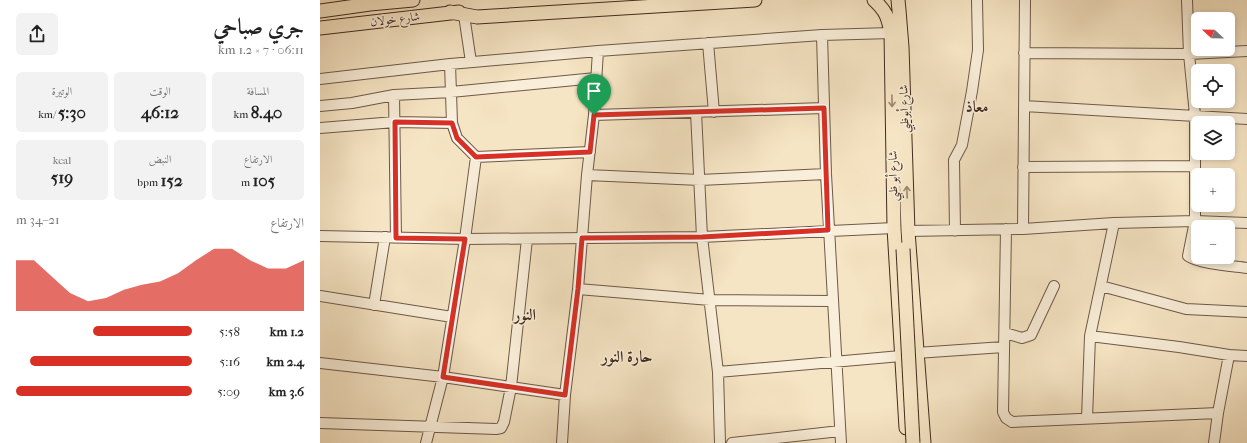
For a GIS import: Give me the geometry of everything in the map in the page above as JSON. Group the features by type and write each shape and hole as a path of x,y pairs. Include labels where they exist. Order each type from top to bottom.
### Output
{"main road":[{"name":"شارع خولان","path":"320,11 370,2 413,0"},
{"name":"شارع خولان","path":"320,28 450,12 614,0"},
{"path":"450,12 464,15 485,16 755,0"},
{"name":"شارع أبو ظبي","path":"874,0 883,8 889,19 890,33 896,47 894,228 907,443"},
{"name":"شارع أبوظبي","path":"901,3 896,47 916,353 924,443"},
{"path":"908,231 902,250 913,443"},
{"path":"905,419 908,424 916,426 920,422 921,417"}],"street":[{"path":"955,231 954,160 962,145 978,50 977,0"},
{"path":"1023,229 1025,0"},
{"path":"1024,106 1195,116 1189,54 1187,0"},
{"path":"464,15 471,62"},
{"path":"320,79 450,64 598,51 822,35 890,33"},
{"path":"822,35 828,230 841,443"},
{"path":"708,43 714,112"},
{"path":"562,443 565,395 578,289 587,175 594,115 598,51"},
{"path":"1024,53 1189,54 1247,51"},
{"path":"450,64 452,123 457,138 476,157 590,152"},
{"path":"320,106 352,103 394,95 451,92 596,78"},
{"path":"394,95 396,238"},
{"path":"594,115 824,108"},
{"path":"696,112 702,237 718,372 720,443"},
{"path":"1235,118 1247,119"},
{"path":"320,128 395,122 452,123"},
{"path":"426,443 443,377 465,239 476,157"},
{"path":"1195,160 1195,220"},
{"path":"1023,167 1195,166"},
{"path":"587,175 700,180 826,174"},
{"path":"908,231 1023,229 1114,223 1191,221"},
{"path":"1087,418 1090,336 1114,223"},
{"path":"1235,223 1247,223"},
{"path":"320,236 465,239 702,237 894,228"},
{"path":"1006,229 1003,412 1006,418 1012,422 1218,413"},
{"path":"374,305 384,238"},
{"path":"320,423 501,428 504,422 511,388 527,239"},
{"path":"1191,241 1188,256 1191,258"},
{"path":"1222,264 1247,268"},
{"path":"1005,333 1022,338 1031,335 1054,286"},
{"path":"1101,286 1186,309 1247,312"},
{"path":"578,289 710,300 832,300"},
{"path":"320,296 452,317"},
{"path":"1090,336 1229,355 1247,356"},
{"path":"916,353 1004,347"},
{"path":"1214,443 1229,355"},
{"path":"718,372 901,356"},
{"path":"320,363 443,377 565,395"},
{"path":"732,443 840,431"}],"district":[{"name":"معاذ","path":"977,106"},
{"name":"النور","path":"525,314"},
{"name":"حارة النور","path":"627,356"}],"route":[{"path":"824,108 828,230 702,237 582,238 578,289 565,395 443,377 465,239 396,238 395,122 452,123 457,138 476,157 590,152 594,115 824,108"}]}
